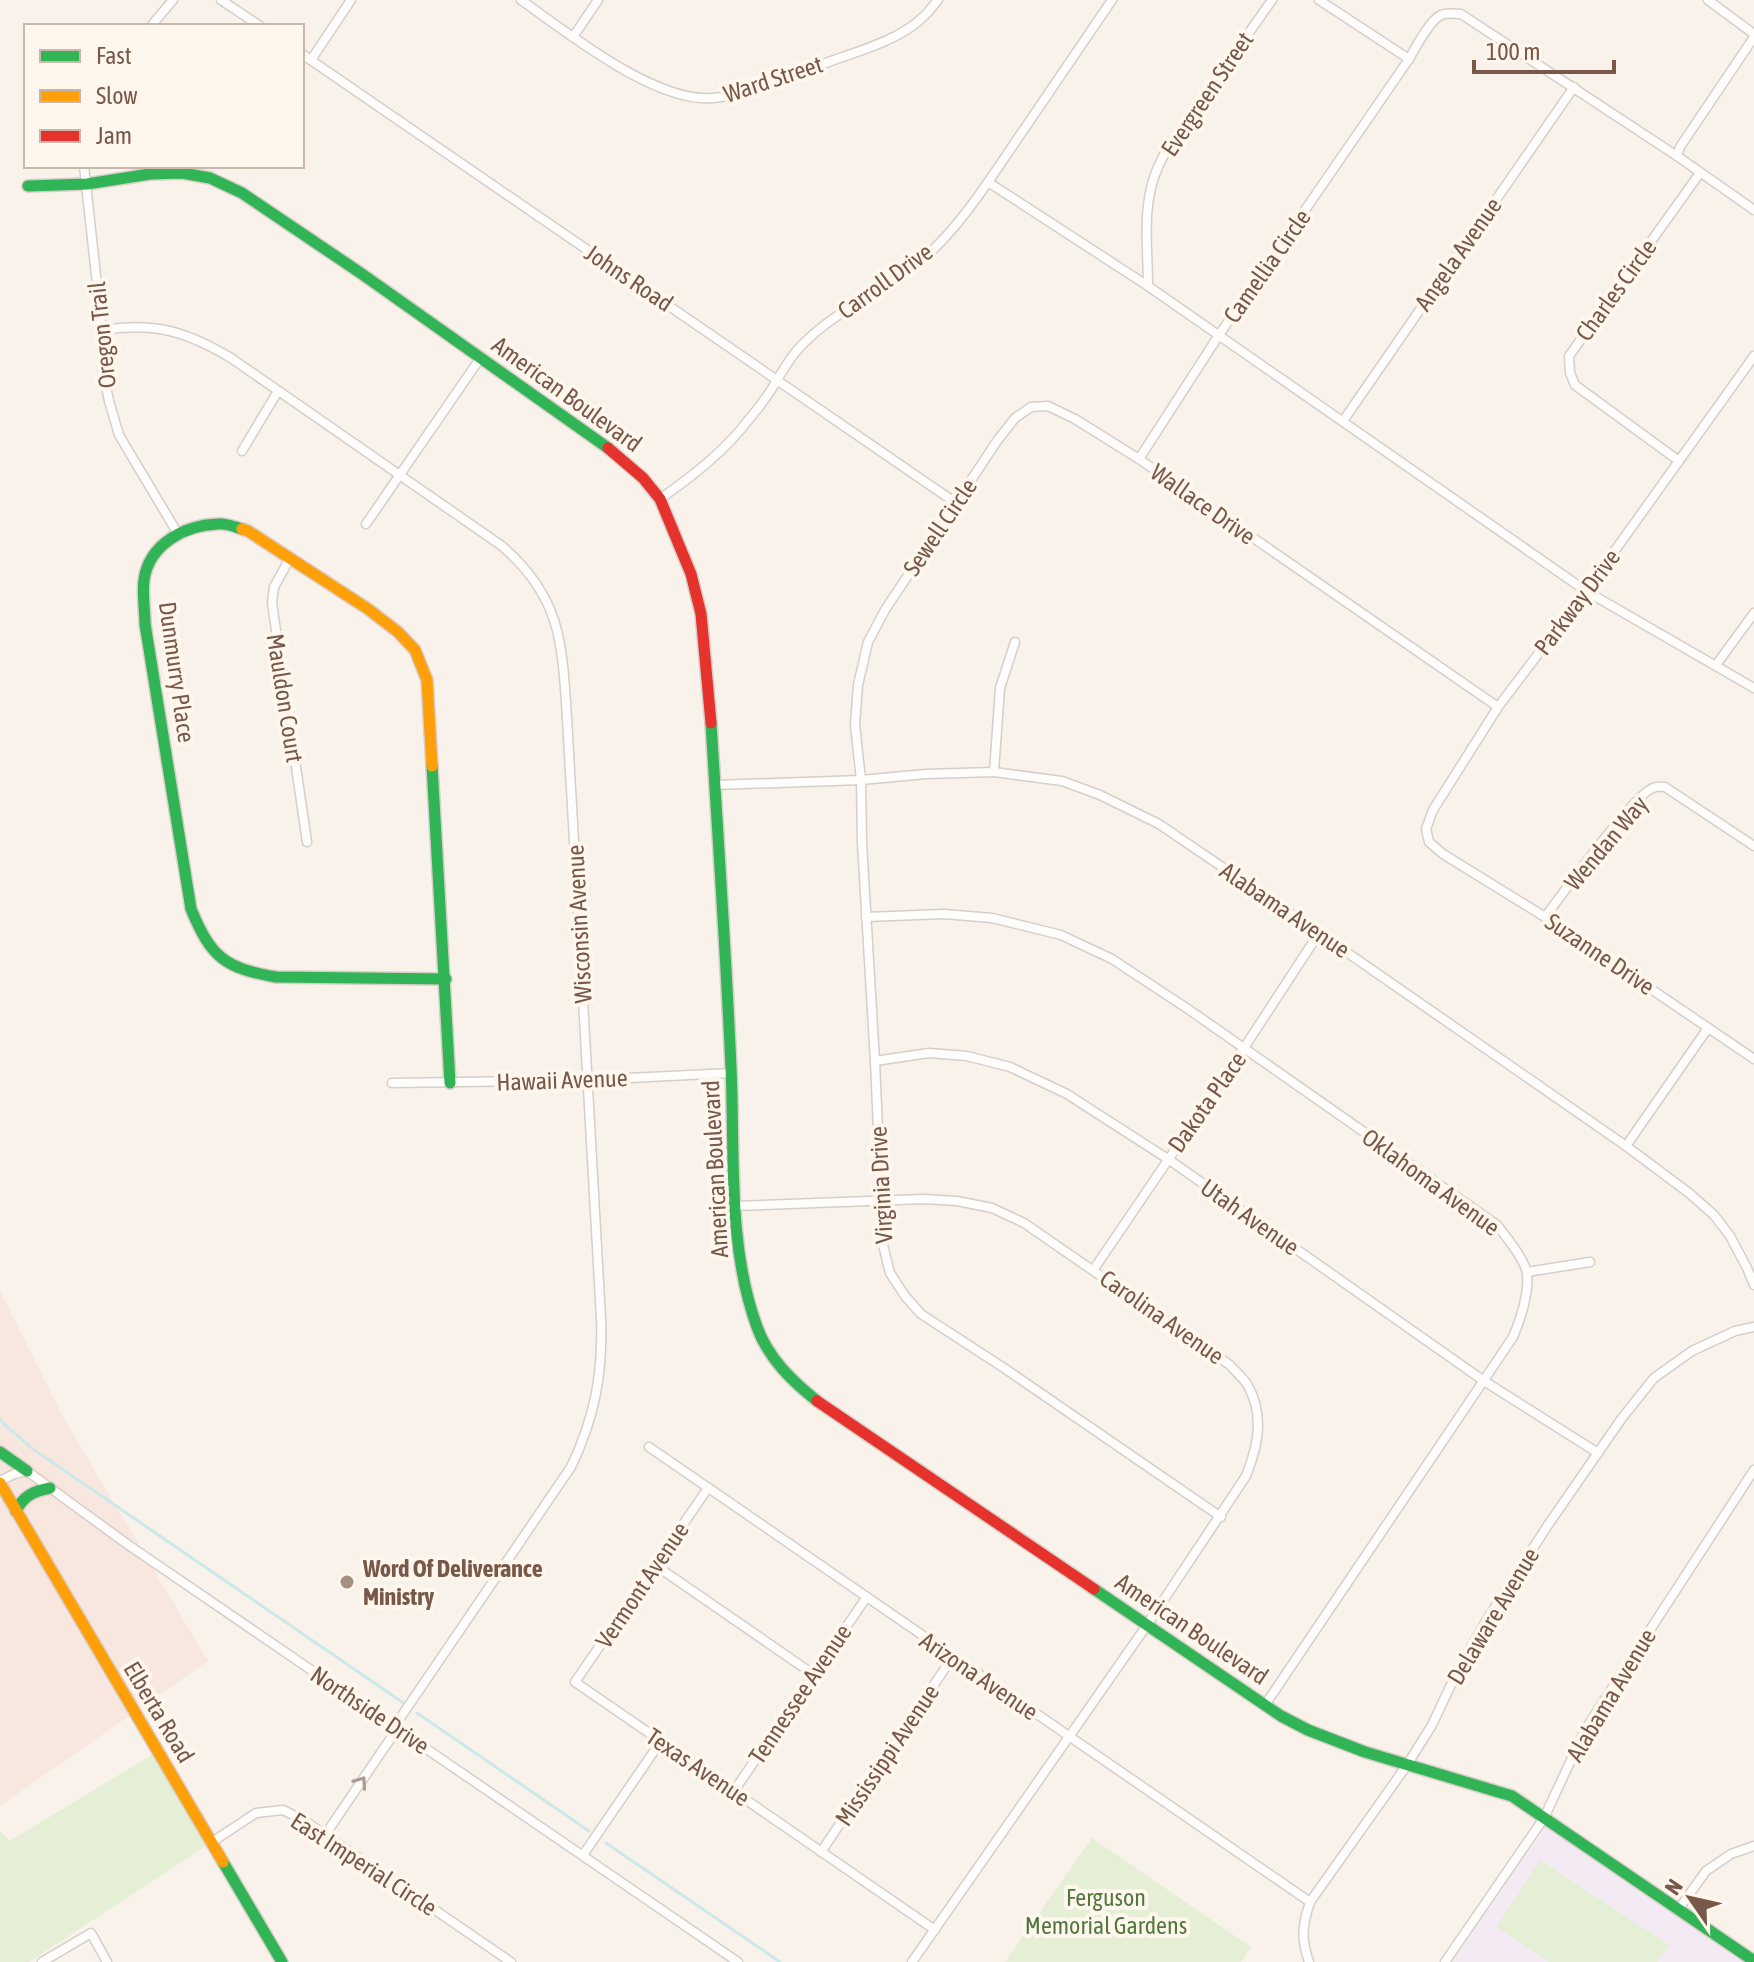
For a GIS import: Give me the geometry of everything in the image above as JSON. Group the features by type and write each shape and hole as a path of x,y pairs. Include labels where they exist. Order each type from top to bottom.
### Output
{"street":[{"path":"153,24 173,0"},
{"path":"221,0 257,24"},
{"path":"311,60 351,0"},
{"name":"Ward Street","path":"521,0 573,37 643,80 673,93 711,99 764,85 884,41 921,20 938,0"},
{"path":"573,37 598,0"},
{"name":"Carroll Drive","path":"660,499 724,450 778,380 786,363 804,343 844,311 923,259 951,230 988,182 1112,0"},
{"name":"Evergreen Street","path":"1148,286 1148,203 1159,165 1167,149 1272,0"},
{"path":"1319,0 1409,59"},
{"path":"1677,156 1754,35 1708,0"},
{"name":"Camellia Circle","path":"1754,210 1574,87 1461,14 1450,13 1439,16 1432,23 1219,335 1586,591 1754,688"},
{"name":"Johns Road","path":"304,55 956,503"},
{"name":"Angela Avenue","path":"1343,421 1574,87"},
{"name":"Oregon Trail","path":"84,168 102,330 103,373 109,401 119,435 178,534"},
{"name":"American Boulevard","path":"28,186 87,184 182,173 210,178 242,193 620,457 660,499 691,574 701,614 715,785 736,1206 747,1296 771,1355 791,1379 816,1400 1303,1728 1347,1747 1512,1796 1754,1961"},
{"name":"Charles Circle","path":"1679,461 1575,385 1570,373 1569,356 1700,173"},
{"path":"988,182 1219,335"},
{"name":"Wisconsin Avenue","path":"102,330 148,327 176,331 204,342 231,358 502,546 523,565 548,605 559,635 567,718 602,1340 593,1413 571,1467 325,1835"},
{"name":"Wallace Drive","path":"1219,335 1139,459 1498,707"},
{"name":"Parkway Drive","path":"1443,854 1429,842 1426,829 1433,810 1498,707 1586,591 1754,356"},
{"path":"366,524 481,357"},
{"path":"242,451 278,391"},
{"name":"Sewell Circle","path":"861,780 855,725 858,685 868,642 885,610 1015,418 1031,407 1048,406 1139,459"},
{"path":"178,534 221,523 248,531 368,609 415,650 427,680 450,1083"},
{"name":"Dunmurry Place","path":"178,534 165,542 148,566 144,581 145,624 191,909 208,947 227,963 249,973 276,977 446,979"},
{"name":"Mauldon Court","path":"290,558 274,587 272,603 307,842"},
{"path":"1716,665 1754,613"},
{"path":"994,772 1000,688 1015,642"},
{"name":"Alabama Avenue","path":"715,785 994,772 1062,781 1100,795 1159,824 1626,1146 1689,1193 1714,1215 1730,1236 1754,1285"},
{"name":"Virginia Drive","path":"861,780 883,1245 890,1273 921,1314 1221,1517"},
{"name":"Wendan Way","path":"1545,917 1620,820 1642,795 1653,788 1665,787 1754,846"},
{"name":"Suzanne Drive","path":"1443,854 1545,917 1754,1059"},
{"name":"Oklahoma Avenue","path":"866,917 944,914 992,918 1061,935 1112,959 1497,1225 1513,1245 1527,1272"},
{"name":"Dakota Place","path":"1094,1269 1319,933"},
{"path":"1626,1146 1708,1028"},
{"name":"Utah Avenue","path":"875,1061 929,1053 967,1056 1010,1067 1040,1079 1168,1159 1484,1381 1598,1453"},
{"name":"Hawaii Avenue","path":"392,1083 588,1080 731,1073"},
{"name":"Carolina Avenue","path":"736,1206 924,1199 992,1208 1024,1223 1094,1269 1230,1365 1247,1385 1258,1415 1257,1449 1246,1476 1221,1517 912,1962"},
{"path":"1265,1705 1513,1337 1521,1319 1527,1272 1590,1262"},
{"name":"Delaware Avenue","path":"1309,1962 1303,1936 1310,1902 1407,1765 1432,1725 1486,1621 1622,1418 1654,1378 1692,1351 1735,1331 1754,1327"},
{"name":"Arizona Avenue","path":"649,1447 1310,1902"},
{"path":"0,1452 27,1471"},
{"name":"Alabama Avenue","path":"1445,1962 1544,1818 1585,1730 1754,1470"},
{"path":"0,1482 27,1471"},
{"name":"Northside Drive","path":"27,1471 127,1544 738,1962"},
{"name":"Elberta Road","path":"0,1482 282,1962"},
{"path":"16,1511 27,1494 50,1488"},
{"name":"Vermont Avenue","path":"575,1682 708,1488"},
{"path":"655,1565 813,1674"},
{"name":"Tennessee Avenue","path":"734,1791 866,1598"},
{"name":"Mississippi Avenue","path":"821,1852 952,1658"},
{"name":"Texas Avenue","path":"575,1682 935,1930"},
{"path":"583,1855 661,1741"},
{"name":"East Imperial Circle","path":"212,1842 256,1813 283,1810 305,1821 511,1962"},
{"path":"1678,1910 1706,1871 1731,1854 1754,1846"},
{"path":"42,1962 91,1933 107,1962"}],"shaded area":[{"path":"0,1291 64,1419 208,1661 0,1806"},
{"path":"1546,1826 1748,1962 1452,1962"}],"green space":[{"path":"158,1751 212,1842 29,1962 0,1962 0,1831 10,1841"},
{"name":"Ferguson Memorial Gardens","path":"1092,1838 1251,1947 1241,1962 1005,1962"},
{"path":"1540,1860 1669,1945 1657,1962 1549,1962 1496,1927"}],"waterway":[{"path":"0,1419 33,1449 405,1704"},
{"path":"417,1713 589,1831"},
{"path":"606,1843 780,1962"}],"traffic: fast":[{"path":"28,186 87,184 150,174 182,173 210,178 242,193 362,274 608,448"},
{"path":"242,529 218,524 181,533 153,556 144,580 145,624 191,909 198,925 205,939 222,958 244,969 276,977 446,979"},
{"path":"711,723 729,1025 734,1199 741,1264 747,1296 768,1349 790,1377 817,1401"},
{"path":"432,766 450,1083"},
{"path":"0,1452 27,1471"},
{"path":"16,1511 30,1495 50,1488"},
{"path":"1094,1589 1281,1716 1308,1730 1365,1752 1512,1796 1754,1961"},
{"path":"223,1862 282,1962"}],"traffic: slow":[{"path":"242,529 368,609 415,650 427,680 432,766"},
{"path":"0,1483 223,1862"}],"traffic: jam":[{"path":"608,448 643,478 660,499 691,574 701,614 711,723"},
{"path":"817,1401 1094,1589"}],"place":[{"name":"Word Of Deliverance Ministry","path":"347,1582"}]}
